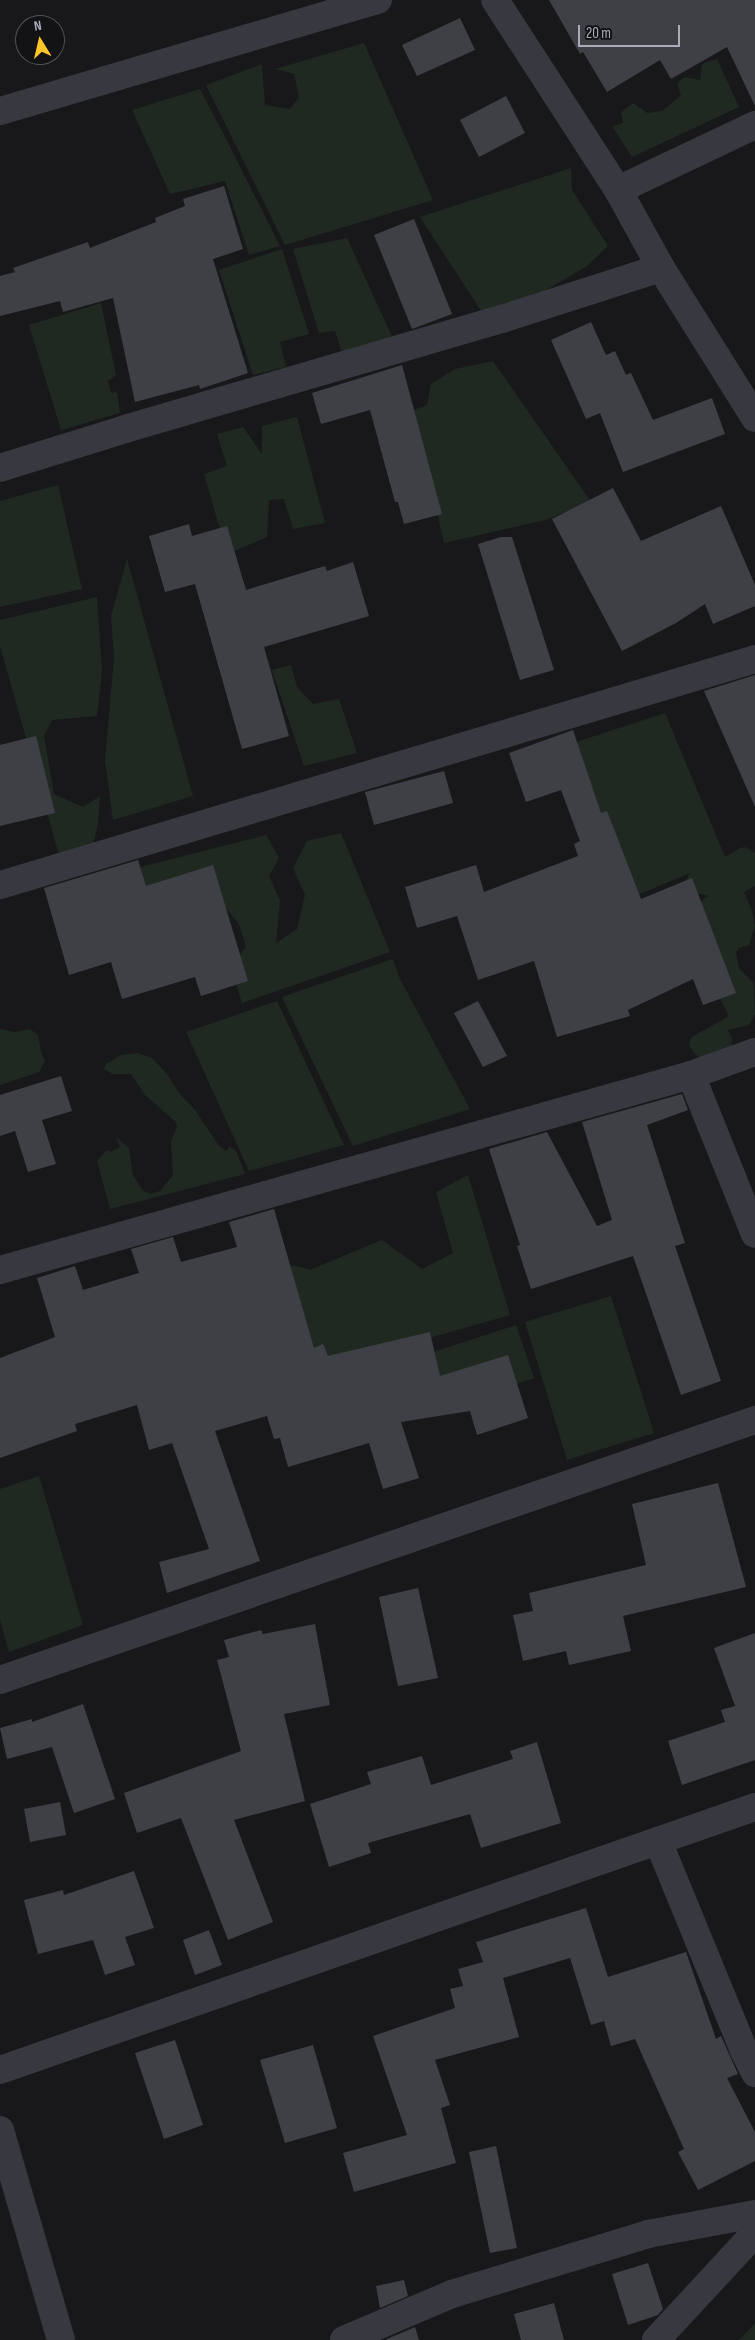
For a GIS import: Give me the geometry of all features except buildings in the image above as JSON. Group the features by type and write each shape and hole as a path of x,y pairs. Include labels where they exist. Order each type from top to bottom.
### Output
{"street":[{"path":"0,111 378,0"},
{"path":"495,0 618,190 661,268 752,408"},
{"path":"618,190 755,125"},
{"path":"0,468 125,429 502,319 661,268"},
{"path":"0,885 755,659"},
{"path":"0,1270 691,1076 755,1052"},
{"path":"691,1076 755,1234"},
{"path":"0,1680 755,1420"},
{"path":"0,2070 755,1807"},
{"path":"658,1841 744,2051 755,2073"},
{"path":"0,2130 60,2340"},
{"path":"344,2340 461,2291 648,2234 755,2214"},
{"path":"656,2340 755,2233"}],"shaded area":[{"path":"364,43 433,200 285,245 206,85 262,64 265,105 290,109 299,97 294,74 275,69"},
{"path":"717,59 739,107 632,157 612,126 623,123 621,112 633,103 647,113 662,111 681,95 677,84 684,77 700,80 702,64"},
{"path":"200,89 280,246 249,255 225,181 170,194 132,110"},
{"path":"571,168 572,190 608,246 587,266 512,310 485,317 420,217"},
{"path":"347,238 394,341 342,353 335,331 319,333 293,249"},
{"path":"282,249 309,334 280,342 286,367 253,375 219,270"},
{"path":"101,303 116,375 108,381 111,393 117,392 120,413 61,430 29,325"},
{"path":"493,361 591,502 545,520 444,543 414,410 427,405 431,384 455,369"},
{"path":"297,417 325,523 293,529 284,499 269,500 267,537 227,554 204,474 227,466 217,434 243,427 262,454 262,426"},
{"path":"58,485 82,589 0,607 0,501"},
{"path":"127,559 193,796 113,820 105,761 114,658 111,616"},
{"path":"97,597 102,672 97,716 52,720 44,736 54,794 83,807 100,796 98,824 93,844 59,855 0,646 0,620"},
{"path":"291,665 297,687 313,704 339,699 357,753 304,766 272,670"},
{"path":"665,713 725,857 745,847 755,853 755,886 744,892 752,911 755,926 749,945 739,948 736,953 739,968 754,984 755,1014 749,1025 728,1030 732,1039 731,1050 700,1060 690,1047 689,1042 692,1037 729,1016 715,988 699,902 709,896 687,891 686,880 690,873 630,898 570,744"},
{"path":"341,833 390,952 242,1003 230,966 246,947 239,924 207,885 148,899 137,868 266,835 279,858 269,876 280,900 276,943 297,929 305,895 293,868 307,841"},
{"path":"393,959 400,979 470,1109 353,1146 282,997"},
{"path":"277,1001 344,1145 249,1171 186,1032"},
{"path":"0,1029 15,1032 30,1029 38,1035 41,1052 45,1061 39,1072 0,1085"},
{"path":"137,1053 152,1058 167,1074 179,1093 195,1110 219,1146 227,1151 229,1146 236,1151 245,1174 110,1209 97,1161 107,1150 111,1152 120,1147 116,1137 129,1148 133,1175 142,1190 150,1194 160,1191 173,1175 171,1141 177,1127 176,1122 145,1095 131,1074 113,1074 104,1069 106,1064 121,1055"},
{"path":"468,1175 510,1315 320,1369 289,1268 293,1265 310,1270 382,1240 422,1269 453,1253 436,1192"},
{"path":"611,1296 654,1433 567,1460 525,1322"},
{"path":"516,1325 534,1378 505,1388 440,1392 427,1354"},
{"path":"39,1476 83,1625 9,1652 0,1620 0,1489"},
{"path":"755,2323 755,2340 739,2340"}]}
